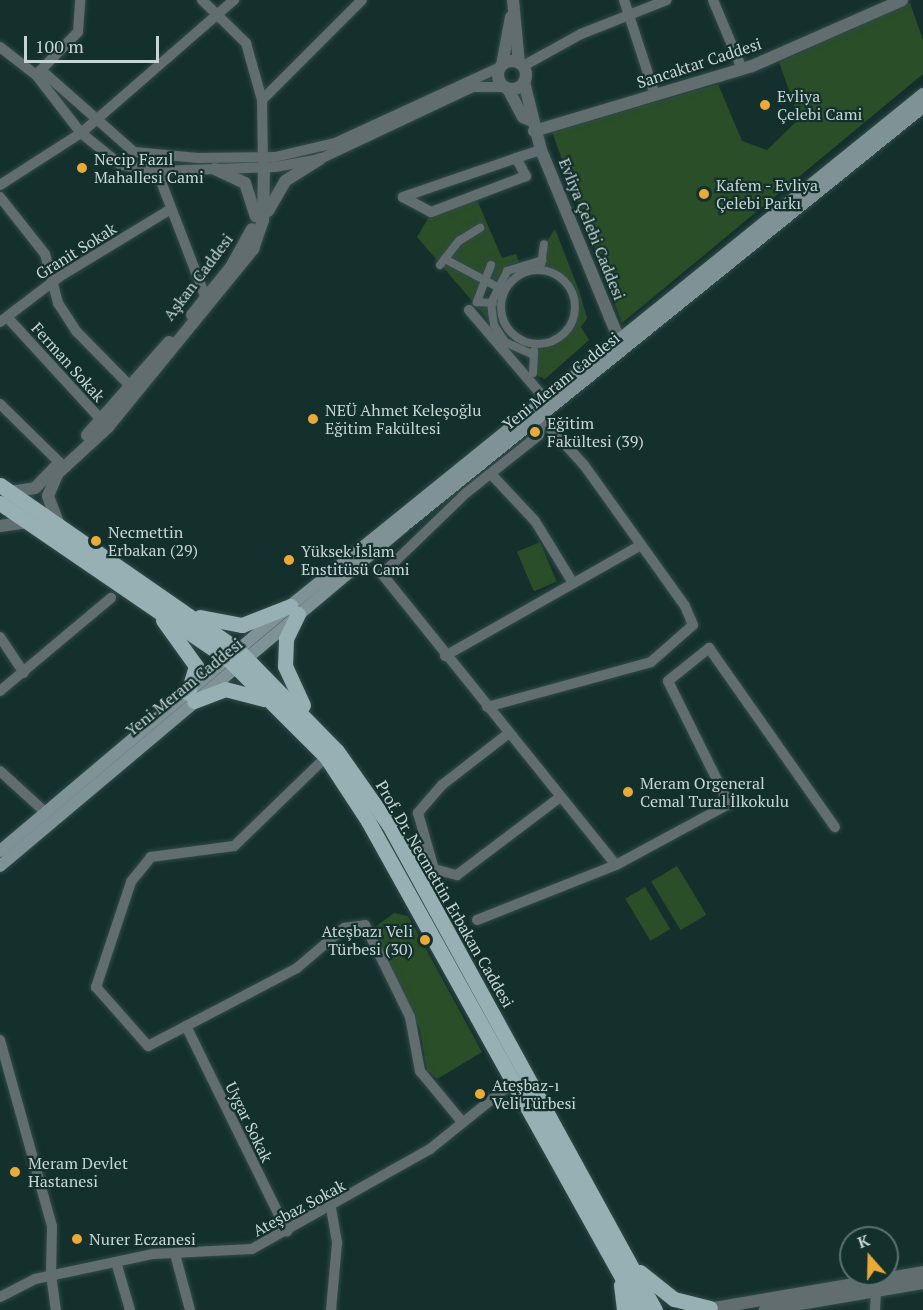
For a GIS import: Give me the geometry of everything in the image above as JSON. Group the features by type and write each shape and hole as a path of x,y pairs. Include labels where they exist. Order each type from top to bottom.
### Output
{"main road":[{"name":"Yeni Meram Caddesi","path":"0,866 191,697 294,610 537,415 923,94"},
{"name":"Yeni Meram Caddesi","path":"537,415 546,400 621,346 923,107"},
{"name":"Prof. Dr. Necmettin Erbakan Caddesi","path":"3,494 27,522 157,610 237,658 326,757 368,821 512,1083 623,1264 655,1310"},
{"name":"Prof. Dr. Necmettin Erbakan Caddesi","path":"3,494 62,530 185,614 312,720 388,825 623,1264 639,1310"},
{"path":"157,610 193,657 196,674 191,697 213,691 234,689 276,704"},
{"path":"185,614 242,625 294,610"},
{"path":"294,610 286,639 285,666 312,720"},
{"name":"Yeni Meram Caddesi","path":"0,851 44,811 191,697"},
{"path":"623,1264 668,1296 706,1309"},
{"path":"623,1264 624,1310"}],"street":[{"path":"38,73 78,32 80,0"},
{"path":"202,0 246,43 262,100 263,162"},
{"path":"0,185 81,133 220,16 234,0"},
{"path":"262,100 362,0"},
{"path":"624,0 656,95"},
{"path":"38,73 81,133 121,165 157,171 215,170 263,162 335,143 501,66 521,65 667,0"},
{"path":"714,0 742,69"},
{"name":"Sancaktar Caddesi","path":"532,126 656,95 742,69 902,0"},
{"path":"513,6 521,65"},
{"path":"501,66 513,6"},
{"path":"0,47 38,73 134,152 263,162 320,159"},
{"name":"Evliya Çelebi Caddesi","path":"521,65 532,126 621,346"},
{"name":"Evliya Çelebi Caddesi","path":"501,66 506,88 523,117 532,126"},
{"path":"260,218 285,181 320,159 473,87 506,88 524,82"},
{"path":"516,158 526,176 431,212 403,197 516,158 541,150"},
{"name":"Aşkan Caddesi","path":"3,494 35,488 105,424 207,303 246,245 260,218 263,162"},
{"path":"215,170 245,183 260,218"},
{"path":"157,171 207,303"},
{"path":"2,202 31,229 54,281 58,303 76,331 134,390"},
{"name":"Granit Sokak","path":"3,319 54,281 171,209"},
{"path":"480,228 443,262 500,288"},
{"path":"541,269 544,244"},
{"path":"518,254 523,267"},
{"path":"534,354 502,338 491,303 500,288 523,267 542,260"},
{"path":"491,265 477,302 501,303"},
{"path":"500,288 501,303 509,331 535,344 559,338 574,319 576,306 568,284 541,269 523,267"},
{"path":"469,310 546,400"},
{"name":"Ferman Sokak","path":"3,319 105,424"},
{"path":"502,338 509,331"},
{"path":"533,373 535,344"},
{"path":"0,404 61,464"},
{"path":"537,415 539,435 491,474 382,574 445,656 616,865"},
{"path":"487,707 651,662 680,640 693,625 641,545 584,465 537,415"},
{"name":"Aşkan Caddesi","path":"61,464 48,496 62,530"},
{"path":"491,474 535,521 573,583"},
{"path":"0,526 27,522"},
{"path":"445,656 641,545"},
{"path":"0,692 111,598"},
{"path":"0,637 24,673"},
{"path":"477,920 616,865 729,804 668,681 709,648 835,827"},
{"path":"508,734 434,792 418,813 434,869 457,875 560,797"},
{"path":"326,757 234,846 151,857 131,882 96,987 148,1046 297,968 344,928 365,925 410,1017 420,1071 463,1123"},
{"path":"0,771 44,811"},
{"name":"Uygar Sokak","path":"186,1026 287,1231"},
{"path":"0,1040 51,1219 51,1275 56,1310"},
{"name":"Ateşbaz Sokak","path":"0,1297 51,1275 116,1262 175,1254 242,1252 331,1208 463,1123 512,1083"},
{"path":"331,1208 337,1243 331,1310"},
{"path":"175,1254 190,1310"},
{"path":"116,1262 130,1310"},
{"path":"706,1309 923,1272"},
{"path":"765,1310 923,1283"},
{"path":"875,1310 876,1291"}],"green space":[{"path":"910,3 923,40 923,74 622,323 552,132 718,84 742,141 767,150 799,119 779,62"},
{"path":"477,200 502,258 516,254 519,262 496,284 481,280 475,304 489,305 492,324 417,237 429,217"},
{"path":"555,229 578,288 587,318 581,327 589,340 545,379 534,374 536,346 561,339 576,320 578,307 569,282 543,268 545,244"},
{"path":"540,542 557,582 534,591 517,552"},
{"path":"677,866 706,915 681,930 651,881"},
{"path":"645,887 670,929 651,941 625,899"},
{"path":"394,913 408,916 482,1052 437,1079 427,1070 420,1029 371,930"}],"place":[{"name":"Evliya Çelebi Cami","path":"765,105"},
{"name":"Necip Fazıl Mahallesi Cami","path":"82,168"},
{"name":"Kafem - Evliya Çelebi Parkı","path":"704,194"},
{"name":"NEÜ Ahmet Keleşoğlu Eğitim Fakültesi","path":"313,419"},
{"name":"Eğitim Fakültesi (39)","path":"535,432"},
{"name":"Necmettin Erbakan (29)","path":"96,541"},
{"name":"Yüksek İslam Enstitüsü Cami","path":"289,560"},
{"name":"Meram Orgeneral Cemal Tural İlkokulu","path":"628,792"},
{"name":"Ateşbazı Veli Türbesi (30)","path":"425,940"},
{"name":"Ateşbaz-ı Veli Türbesi","path":"480,1094"},
{"name":"Meram Devlet Hastanesi","path":"15,1172"},
{"name":"Nurer Eczanesi","path":"77,1239"}]}
